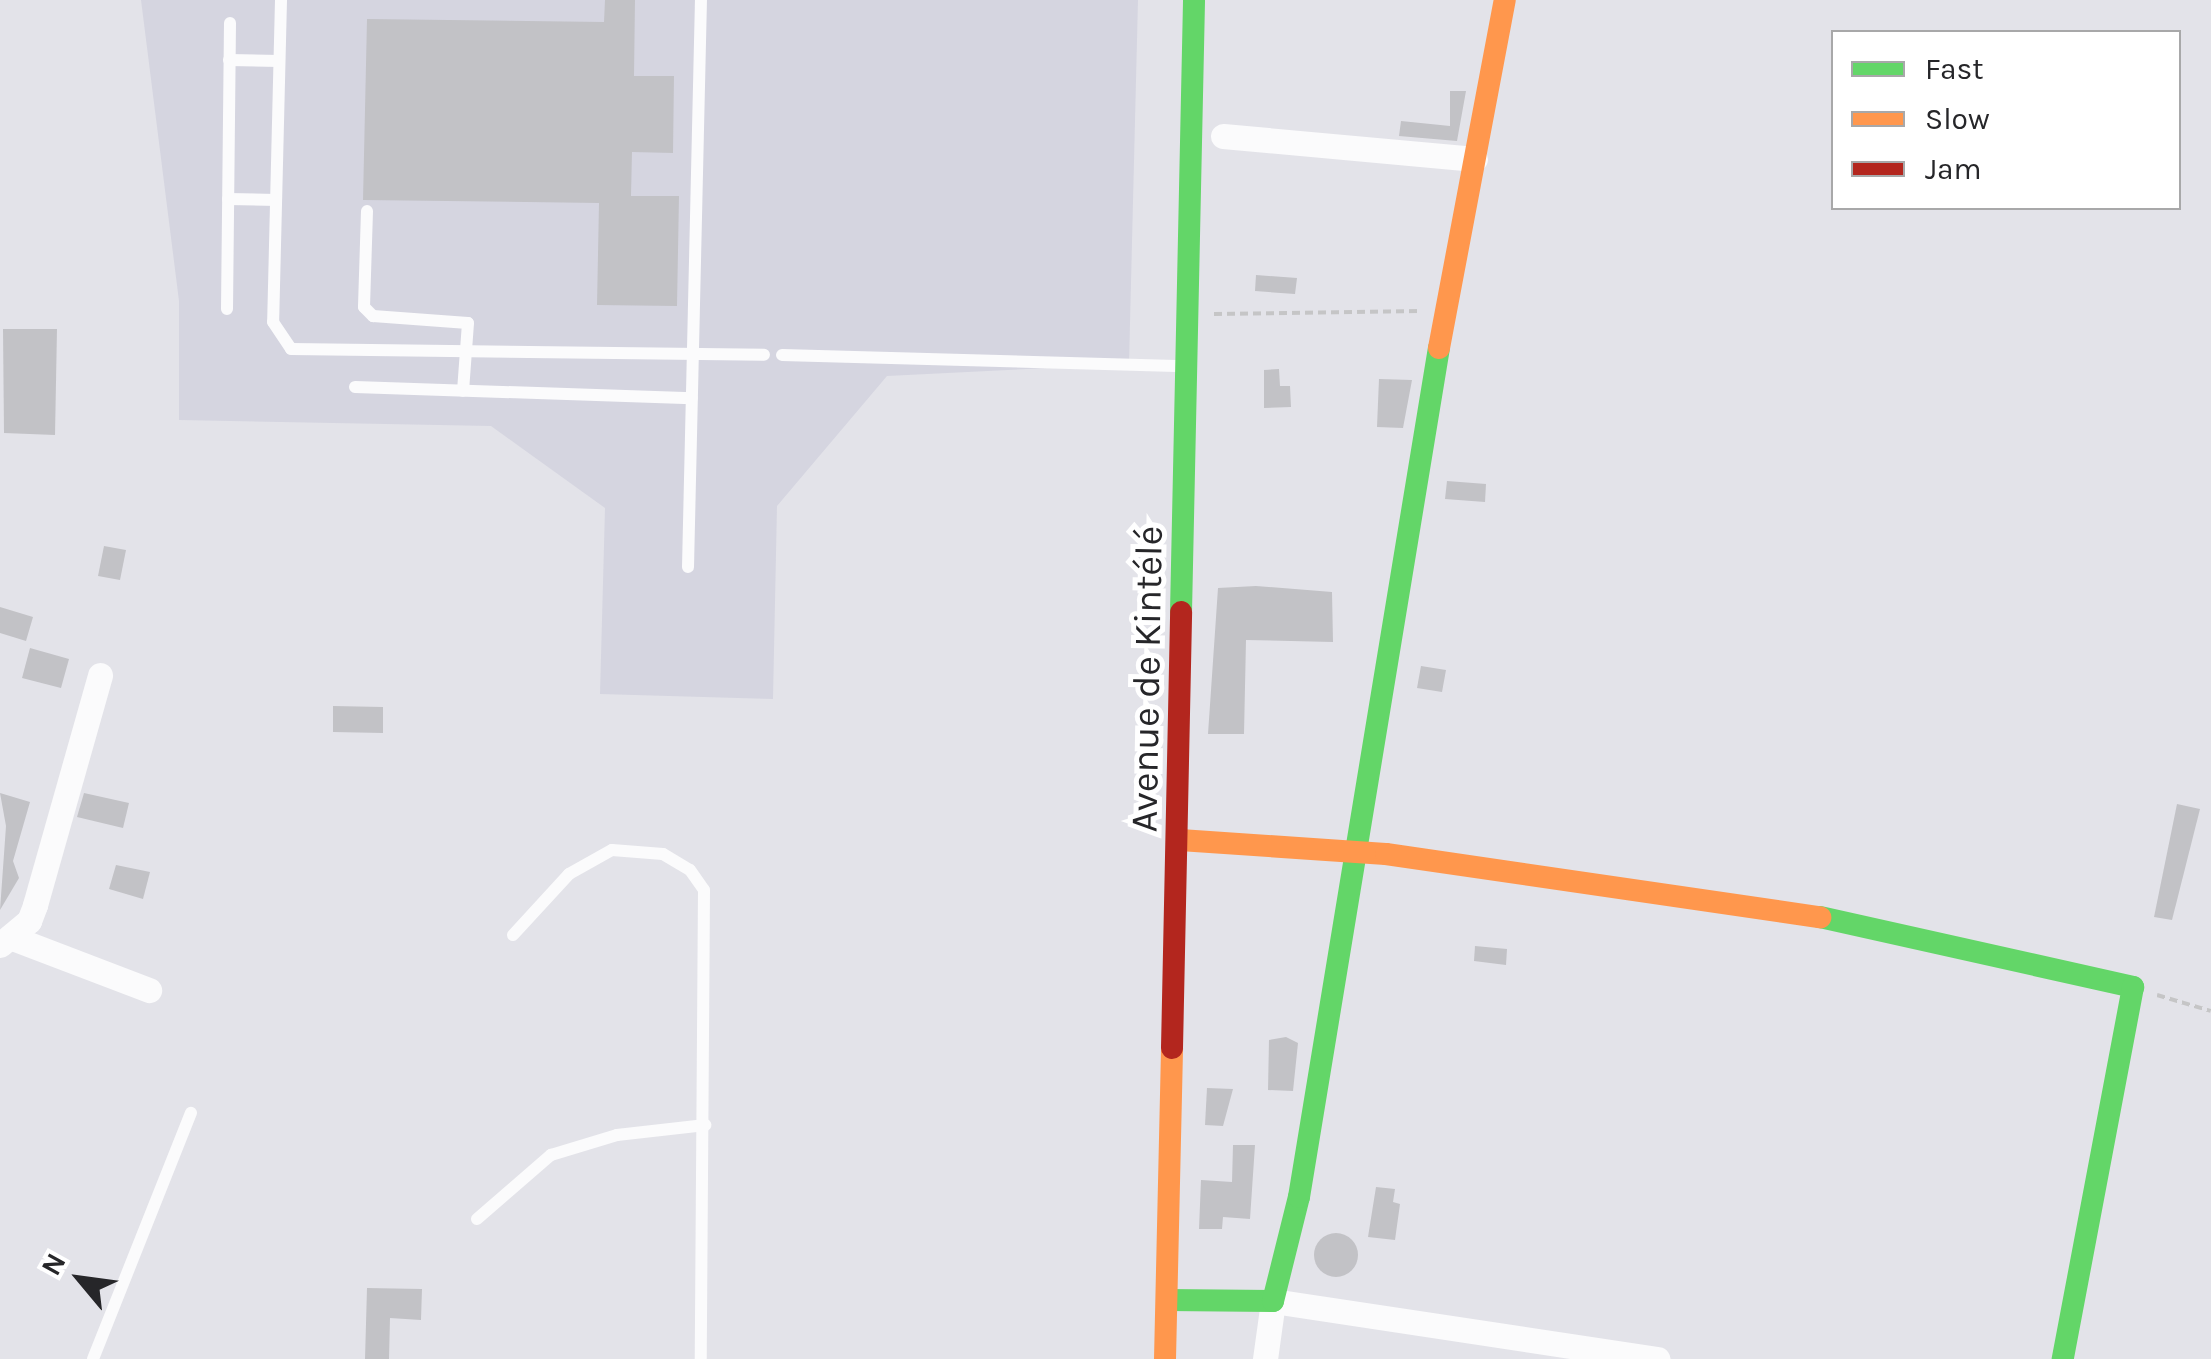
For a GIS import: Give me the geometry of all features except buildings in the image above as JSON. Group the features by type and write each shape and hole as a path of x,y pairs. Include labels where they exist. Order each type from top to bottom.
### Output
{"street":[{"name":"Avenue de Kintélé","path":"1166,1359 1180,840 1194,0"},
{"path":"1265,1359 1273,1301 1299,1197 1396,578 1451,311 1505,0"},
{"path":"1223,136 1475,159"},
{"path":"100,675 35,905 5,941 148,990"},
{"path":"1180,840 1353,852 1824,918 2133,988 2063,1359"},
{"path":"1167,1300 1273,1301 1658,1359"}],"lane":[{"path":"280,0 273,322 291,349 764,355"},
{"path":"688,566 701,0"},
{"path":"226,309 230,24"},
{"path":"230,60 279,61"},
{"path":"228,199 276,200"},
{"path":"367,211 364,307 382,317 458,318 468,323 463,391"},
{"path":"782,356 1188,366"},
{"path":"355,387 692,398"},
{"path":"513,935 569,874 612,850 664,854 690,870 704,890 702,1359"},
{"path":"93,1359 191,1113"},
{"path":"478,1218 531,1168 574,1145 704,1126"}],"path":[{"path":"1189,314 1451,311"},
{"path":"2133,988 2211,1011"}],"shaded area":[{"path":"141,0 1138,0 1129,364 887,376 777,506 773,699 600,694 605,508 491,426 179,420 179,301"}],"traffic: fast":[{"path":"1181,612 1194,0"},
{"path":"1167,1300 1273,1301 1299,1197 1439,348"},
{"path":"1820,917 2133,987 2063,1359"}],"traffic: slow":[{"path":"1439,348 1505,0"},
{"path":"1180,840 1386,854 1820,917"},
{"path":"1165,1359 1172,1048"}],"traffic: jam":[{"path":"1172,1048 1181,612"}]}
